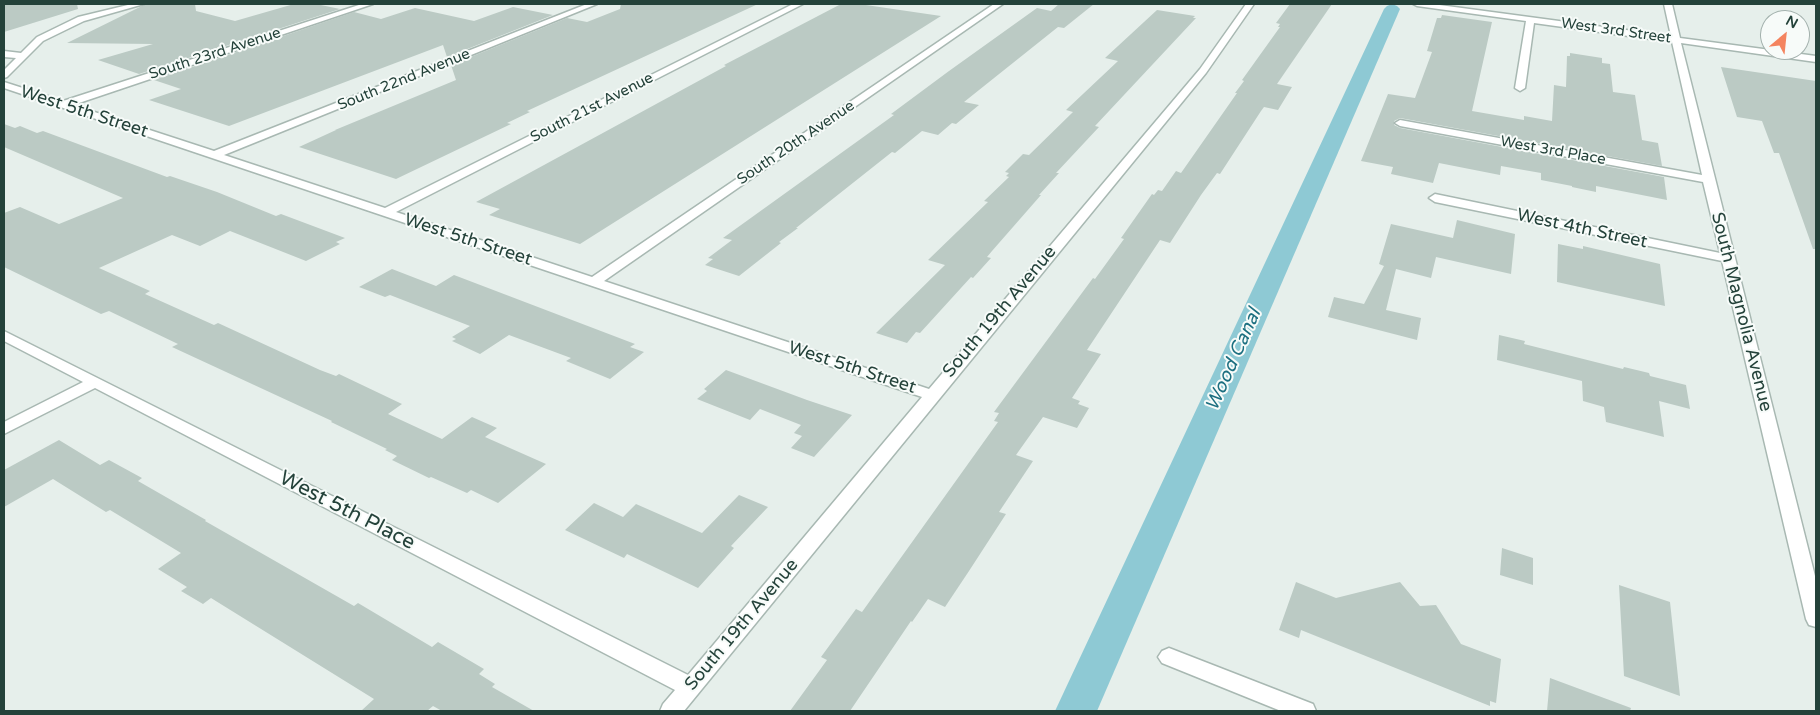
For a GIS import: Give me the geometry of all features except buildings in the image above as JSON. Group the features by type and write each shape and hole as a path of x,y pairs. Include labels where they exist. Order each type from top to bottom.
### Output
{"street":[{"path":"4,75 40,38 81,19 140,4"},
{"name":"South 23rd Avenue","path":"62,104 369,4"},
{"name":"South 22nd Avenue","path":"214,155 593,4"},
{"name":"South 21st Avenue","path":"386,212 799,4"},
{"name":"South 20th Avenue","path":"594,282 999,4"},
{"name":"South 19th Avenue","path":"671,711 932,394 1203,72 1250,4"},
{"name":"West 3rd Street","path":"1416,4 1816,59"},
{"name":"South Magnolia Avenue","path":"1668,4 1707,179 1816,620"},
{"path":"1520,88 1530,19"},
{"name":"West 5th Street","path":"4,54 23,56"},
{"name":"West 5th Street","path":"4,85 932,394"},
{"name":"West 3rd Place","path":"1400,123 1707,179"},
{"name":"West 4th Street","path":"1435,198 1728,259"},
{"name":"West 5th Place","path":"4,335 691,687"},
{"path":"4,429 95,382"},
{"path":"1169,657 1305,711"}],"waterway":[{"name":"Wood Canal","path":"1076,711 1392,9"}]}
